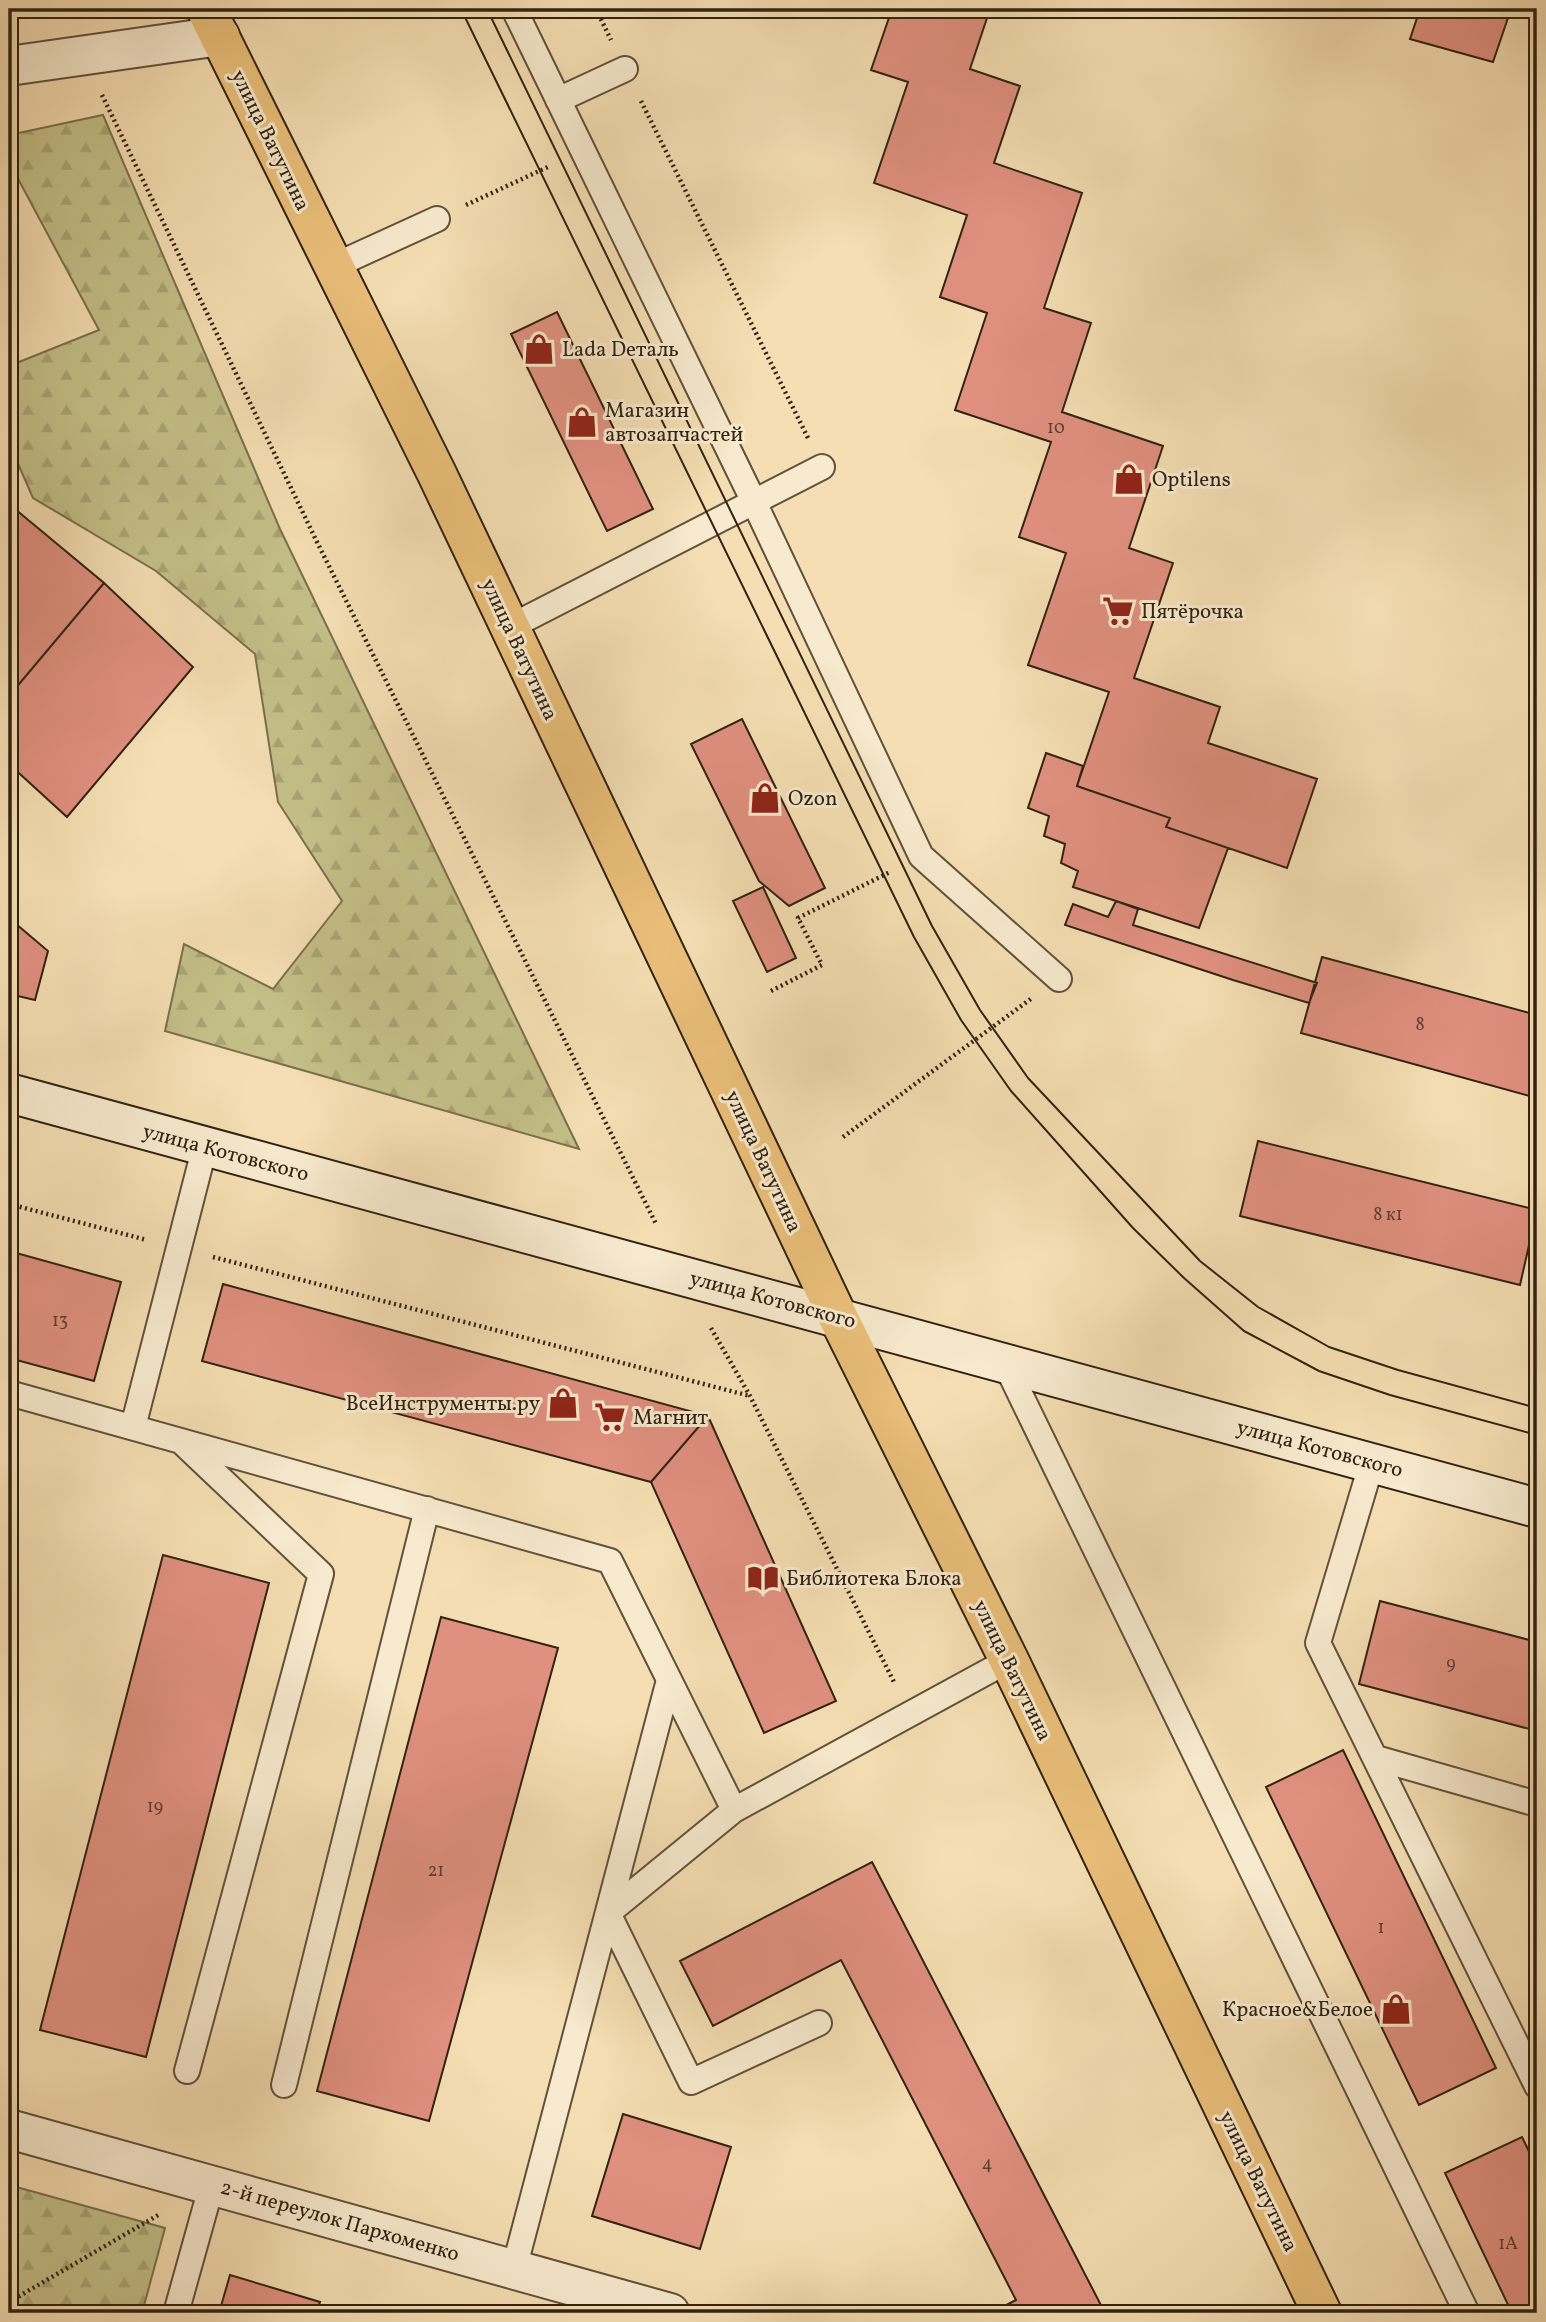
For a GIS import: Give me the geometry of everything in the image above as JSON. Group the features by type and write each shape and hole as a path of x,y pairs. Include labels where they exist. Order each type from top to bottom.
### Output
{"main road":[{"path":"9,66 83,56 213,23"},
{"name":"улица Ватутина","path":"213,23 510,627 838,1317 1009,1660 1322,2313"},
{"name":"улица Котовского","path":"9,1093 1537,1508"},
{"name":"2-й переулок Пархоменко","path":"9,2129 670,2313"}],"lane":[{"path":"514,9 754,502 921,856 1059,979"},
{"path":"558,100 625,69"},
{"path":"334,266 437,219"},
{"path":"510,627 822,467"},
{"path":"134,1427 205,1146"},
{"path":"1005,1363 1467,2313"},
{"path":"9,1393 610,1561 734,1810"},
{"path":"181,1441 321,1574 187,2071"},
{"path":"1372,1462 1318,1643 1537,2086"},
{"path":"284,2085 426,1509"},
{"path":"608,1913 734,1810 1009,1660"},
{"path":"514,2269 669,1680"},
{"path":"1376,1758 1537,1804"},
{"path":"608,1913 691,2082 819,2023"},
{"path":"176,2313 212,2184"}],"path":[{"path":"596,9 822,467"},
{"path":"83,56 317,542 659,1231"},
{"path":"437,219 583,151"},
{"path":"771,990 822,965 798,918 921,856"},
{"path":"843,1137 1059,979"},
{"path":"9,1204 750,1396 910,1714"},
{"path":"9,2302 212,2184"}],"green space":[{"path":"103,115 280,529 579,1149 165,1031 184,944 273,989 342,901 278,802 255,654 156,571 33,498 9,443 9,366 99,330 9,162 9,135"},
{"path":"9,2185 165,2228 142,2313 9,2313"}],"building":[{"path":"892,9 990,9 970,69 1020,86 994,163 1082,193 1044,308 1091,323 1062,412 1163,446 1129,548 1173,563 1134,678 1220,707 1208,743 1317,779 1287,868 1166,827 1170,818 1077,786 1109,692 1028,665 1066,553 1019,537 1051,442 955,410 987,313 940,297 967,215 874,183 908,82 871,70"},
{"path":"1420,9 1511,9 1493,62 1410,39"},
{"name":"Магазин автозапчастей","path":"557,312 653,509 607,531 511,334"},
{"path":"9,504 104,583 9,696"},
{"path":"104,583 193,667 67,817 9,764 9,696"},
{"path":"742,719 825,888 789,906 759,881 691,744"},
{"path":"1046,753 1083,766 1077,786 1170,818 1166,827 1228,848 1199,928 1073,887 1078,871 1061,863 1065,844 1044,836 1049,816 1028,808"},
{"path":"763,887 796,958 767,972 733,901"},
{"path":"1116,901 1138,909 1133,925 1317,983 1309,1003 1065,925 1073,904 1108,917"},
{"path":"9,918 48,951 35,1000 9,994"},
{"path":"1322,957 1537,1015 1537,1098 1301,1033"},
{"path":"1258,1141 1537,1210 1520,1285 1240,1216"},
{"path":"9,1251 121,1282 94,1381 9,1358"},
{"path":"223,1284 708,1416 651,1482 202,1361"},
{"path":"708,1416 836,1701 764,1733 651,1482"},
{"path":"163,1555 269,1583 146,2057 40,2030"},
{"path":"1380,1601 1537,1642 1537,1731 1359,1684"},
{"path":"441,1617 558,1648 429,2121 317,2091"},
{"path":"1343,1750 1496,2068 1419,2105 1266,1787"},
{"path":"872,1862 1105,2313 991,2313 1016,2300 841,1960 713,2026 680,1961"},
{"path":"623,2114 731,2147 700,2249 592,2216"},
{"path":"1522,2137 1537,2168 1537,2313 1512,2313 1445,2173"},
{"path":"230,2275 320,2302 316,2313 219,2313"}],"tram line":[{"path":"461,9 914,937 961,1020 1011,1091 1133,1228 1244,1331 1319,1371 1390,1395 1537,1435"},
{"path":"487,9 932,926 980,1010 1028,1078 1200,1261 1258,1307 1329,1347 1398,1370 1537,1408"}],"place":[{"name":"Lada Dеталь","path":"539,349"},
{"name":"Магазин автозапчастей","path":"582,422"},
{"name":"Optilens","path":"1129,479"},
{"name":"Пятёрочка","path":"1118,611"},
{"name":"Ozon","path":"765,798"},
{"name":"ВсеИнструменты.ру","path":"563,1403"},
{"name":"Магнит","path":"610,1417"},
{"name":"Библиотека Блока","path":"763,1578"},
{"name":"Красное&Белое","path":"1396,2009"}]}
